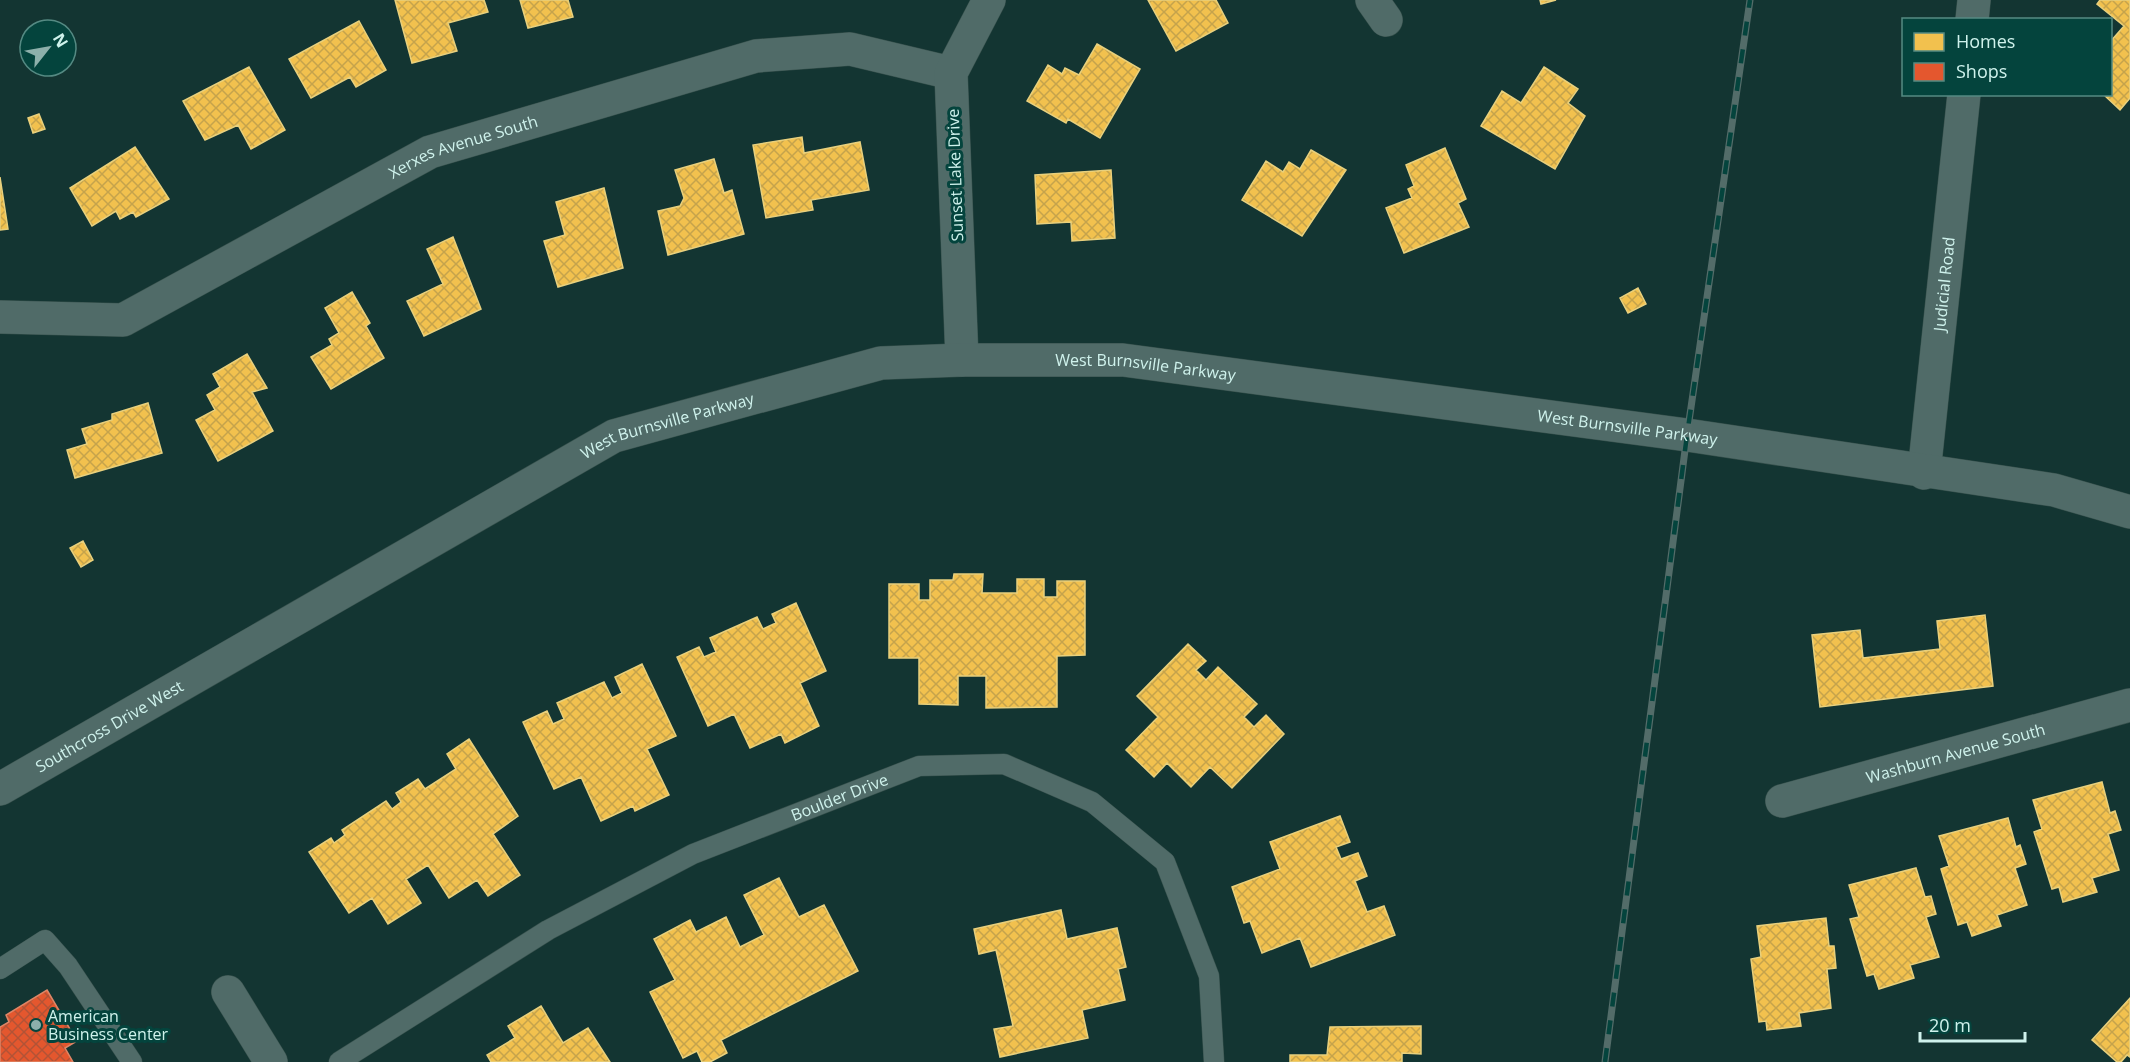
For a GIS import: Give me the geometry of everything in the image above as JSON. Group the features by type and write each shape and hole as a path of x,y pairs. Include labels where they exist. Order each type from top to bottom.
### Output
{"street":[{"name":"Sunset Lake Drive","path":"962,360 951,73 989,0"},
{"path":"1972,18 1974,0"},
{"name":"Xerxes Avenue South","path":"0,317 123,320 430,152 756,56 850,49 951,73"},
{"name":"Judicial Road","path":"1924,472 1964,96"},
{"name":"West Burnsville Parkway","path":"218,664 614,436 881,363 962,360 1123,360 1687,435 2054,490 2130,512"},
{"name":"Southcross Drive West","path":"0,789 218,664"},
{"name":"Washburn Avenue South","path":"1782,801 2130,705"},
{"path":"228,992 271,1062"}],"lane":[{"name":"Boulder Drive","path":"339,1062 548,930 693,854 919,766 1004,764 1092,802 1165,862 1209,976 1214,1062"},
{"path":"0,969 45,940 68,966 132,1062"}],"building: Homes":[{"path":"395,0 484,0 488,12 448,23 457,51 412,63"},
{"path":"520,0 568,0 573,17 528,28"},
{"path":"1148,0 1216,0 1228,23 1176,51"},
{"path":"1540,0 1556,0 1541,4"},
{"path":"2100,0 2130,0 2130,98 2120,110 2105,96 2112,96 2112,40 2124,26 2097,4"},
{"path":"359,21 386,70 356,87 350,77 311,98 289,59"},
{"path":"1097,44 1140,69 1100,138 1068,119 1066,123 1027,101 1048,65 1062,74 1065,68 1079,75"},
{"path":"249,67 285,130 251,149 238,125 205,140 183,101"},
{"path":"1544,67 1578,89 1568,103 1585,116 1555,169 1481,126 1502,91 1521,103"},
{"path":"39,114 45,129 33,133 28,118"},
{"path":"802,137 804,153 860,142 869,190 811,200 813,210 766,218 753,145"},
{"path":"135,147 169,199 136,217 133,212 120,219 116,211 92,226 70,188"},
{"path":"1445,148 1466,199 1458,203 1469,227 1404,253 1386,208 1412,198 1408,189 1414,186 1406,165"},
{"path":"1311,150 1346,170 1302,236 1242,200 1266,161 1283,172 1289,162 1300,169"},
{"path":"714,159 724,193 732,190 744,234 668,255 658,211 680,206 684,198 675,170"},
{"path":"1111,170 1115,238 1072,241 1071,222 1037,224 1035,175"},
{"path":"0,177 8,229 0,230"},
{"path":"604,188 623,268 558,287 544,241 565,235 556,202"},
{"path":"453,237 481,309 424,336 407,301 443,284 427,249"},
{"path":"1638,288 1646,304 1628,313 1620,298"},
{"path":"352,292 370,323 366,326 384,358 331,389 311,357 332,345 329,339 339,333 325,308"},
{"path":"247,354 267,388 252,392 273,431 218,461 196,420 215,410 207,395 220,387 213,374"},
{"path":"148,403 162,453 75,478 67,450 87,444 82,429 112,420 112,414"},
{"path":"83,541 93,560 81,567 70,548"},
{"path":"954,574 983,574 982,593 1017,593 1017,579 1044,579 1044,597 1057,597 1057,581 1085,581 1085,655 1057,656 1057,707 986,708 986,676 958,676 958,705 919,704 919,658 889,658 889,584 919,584 919,600 930,600 930,580 953,580"},
{"path":"796,603 826,671 800,683 819,726 785,743 781,734 750,748 734,714 708,726 677,657 699,647 704,657 716,652 710,638 757,617 763,629 776,623 772,614"},
{"path":"1985,615 1993,686 1820,707 1812,635 1860,630 1863,658 1940,649 1937,621"},
{"path":"1188,644 1206,661 1196,670 1206,680 1218,667 1257,704 1244,717 1254,727 1266,715 1284,734 1232,788 1210,767 1191,787 1167,763 1154,777 1126,750 1158,717 1137,696"},
{"path":"642,664 676,736 647,749 669,795 635,811 633,806 601,821 581,777 554,789 523,722 547,711 553,724 564,719 557,703 604,682 612,698 622,693 615,677"},
{"path":"469,739 518,816 493,834 520,875 488,896 477,880 449,898 428,865 406,879 421,903 388,924 372,898 349,913 309,852 331,838 334,843 345,835 342,830 386,801 392,809 401,802 396,793 418,779 425,789 456,769 447,754"},
{"path":"2102,782 2110,813 2115,811 2121,830 2108,834 2119,870 2092,878 2097,892 2063,902 2059,887 2052,889 2034,832 2042,829 2033,800"},
{"path":"1340,816 1350,842 1336,847 1341,859 1358,853 1367,876 1355,881 1367,912 1384,906 1395,935 1311,967 1300,938 1262,953 1250,921 1244,923 1232,887 1280,869 1270,842"},
{"path":"2008,818 2016,847 2020,845 2026,864 2015,868 2027,905 1997,915 2001,926 1972,936 1967,922 1958,925 1941,869 1949,866 1939,836"},
{"path":"1916,868 1925,897 1931,896 1936,914 1926,917 1939,957 1910,965 1914,978 1879,989 1874,974 1867,976 1850,919 1859,917 1849,885"},
{"path":"779,878 799,917 824,905 858,971 721,1040 727,1053 710,1062 702,1062 697,1051 683,1058 650,992 675,980 654,939 690,920 696,932 726,917 740,947 764,935 744,895"},
{"path":"1061,910 1067,939 1117,928 1126,967 1118,969 1125,1000 1082,1010 1088,1038 1000,1057 994,1029 1013,1026 996,950 979,954 974,929"},
{"path":"1826,918 1829,946 1834,946 1836,968 1827,969 1831,1008 1799,1013 1801,1026 1767,1030 1766,1021 1759,1022 1751,959 1761,957 1757,926"},
{"path":"2130,998 2130,1057 2127,1055 2121,1062 2117,1062 2092,1040"},
{"path":"541,1006 563,1043 588,1028 610,1062 491,1062 487,1055 515,1038 508,1026"},
{"path":"1421,1026 1421,1054 1402,1053 1402,1062 1290,1062 1290,1055 1327,1055 1330,1027"}],"building: Shops":[{"name":"American Business Center","path":"47,990 77,1041 65,1048 73,1062 0,1062 0,1027 9,1022 6,1015"}],"railway":[{"path":"1605,1062 1687,435 1750,0"}],"place":[{"name":"American Business Center","path":"36,1025"}]}
